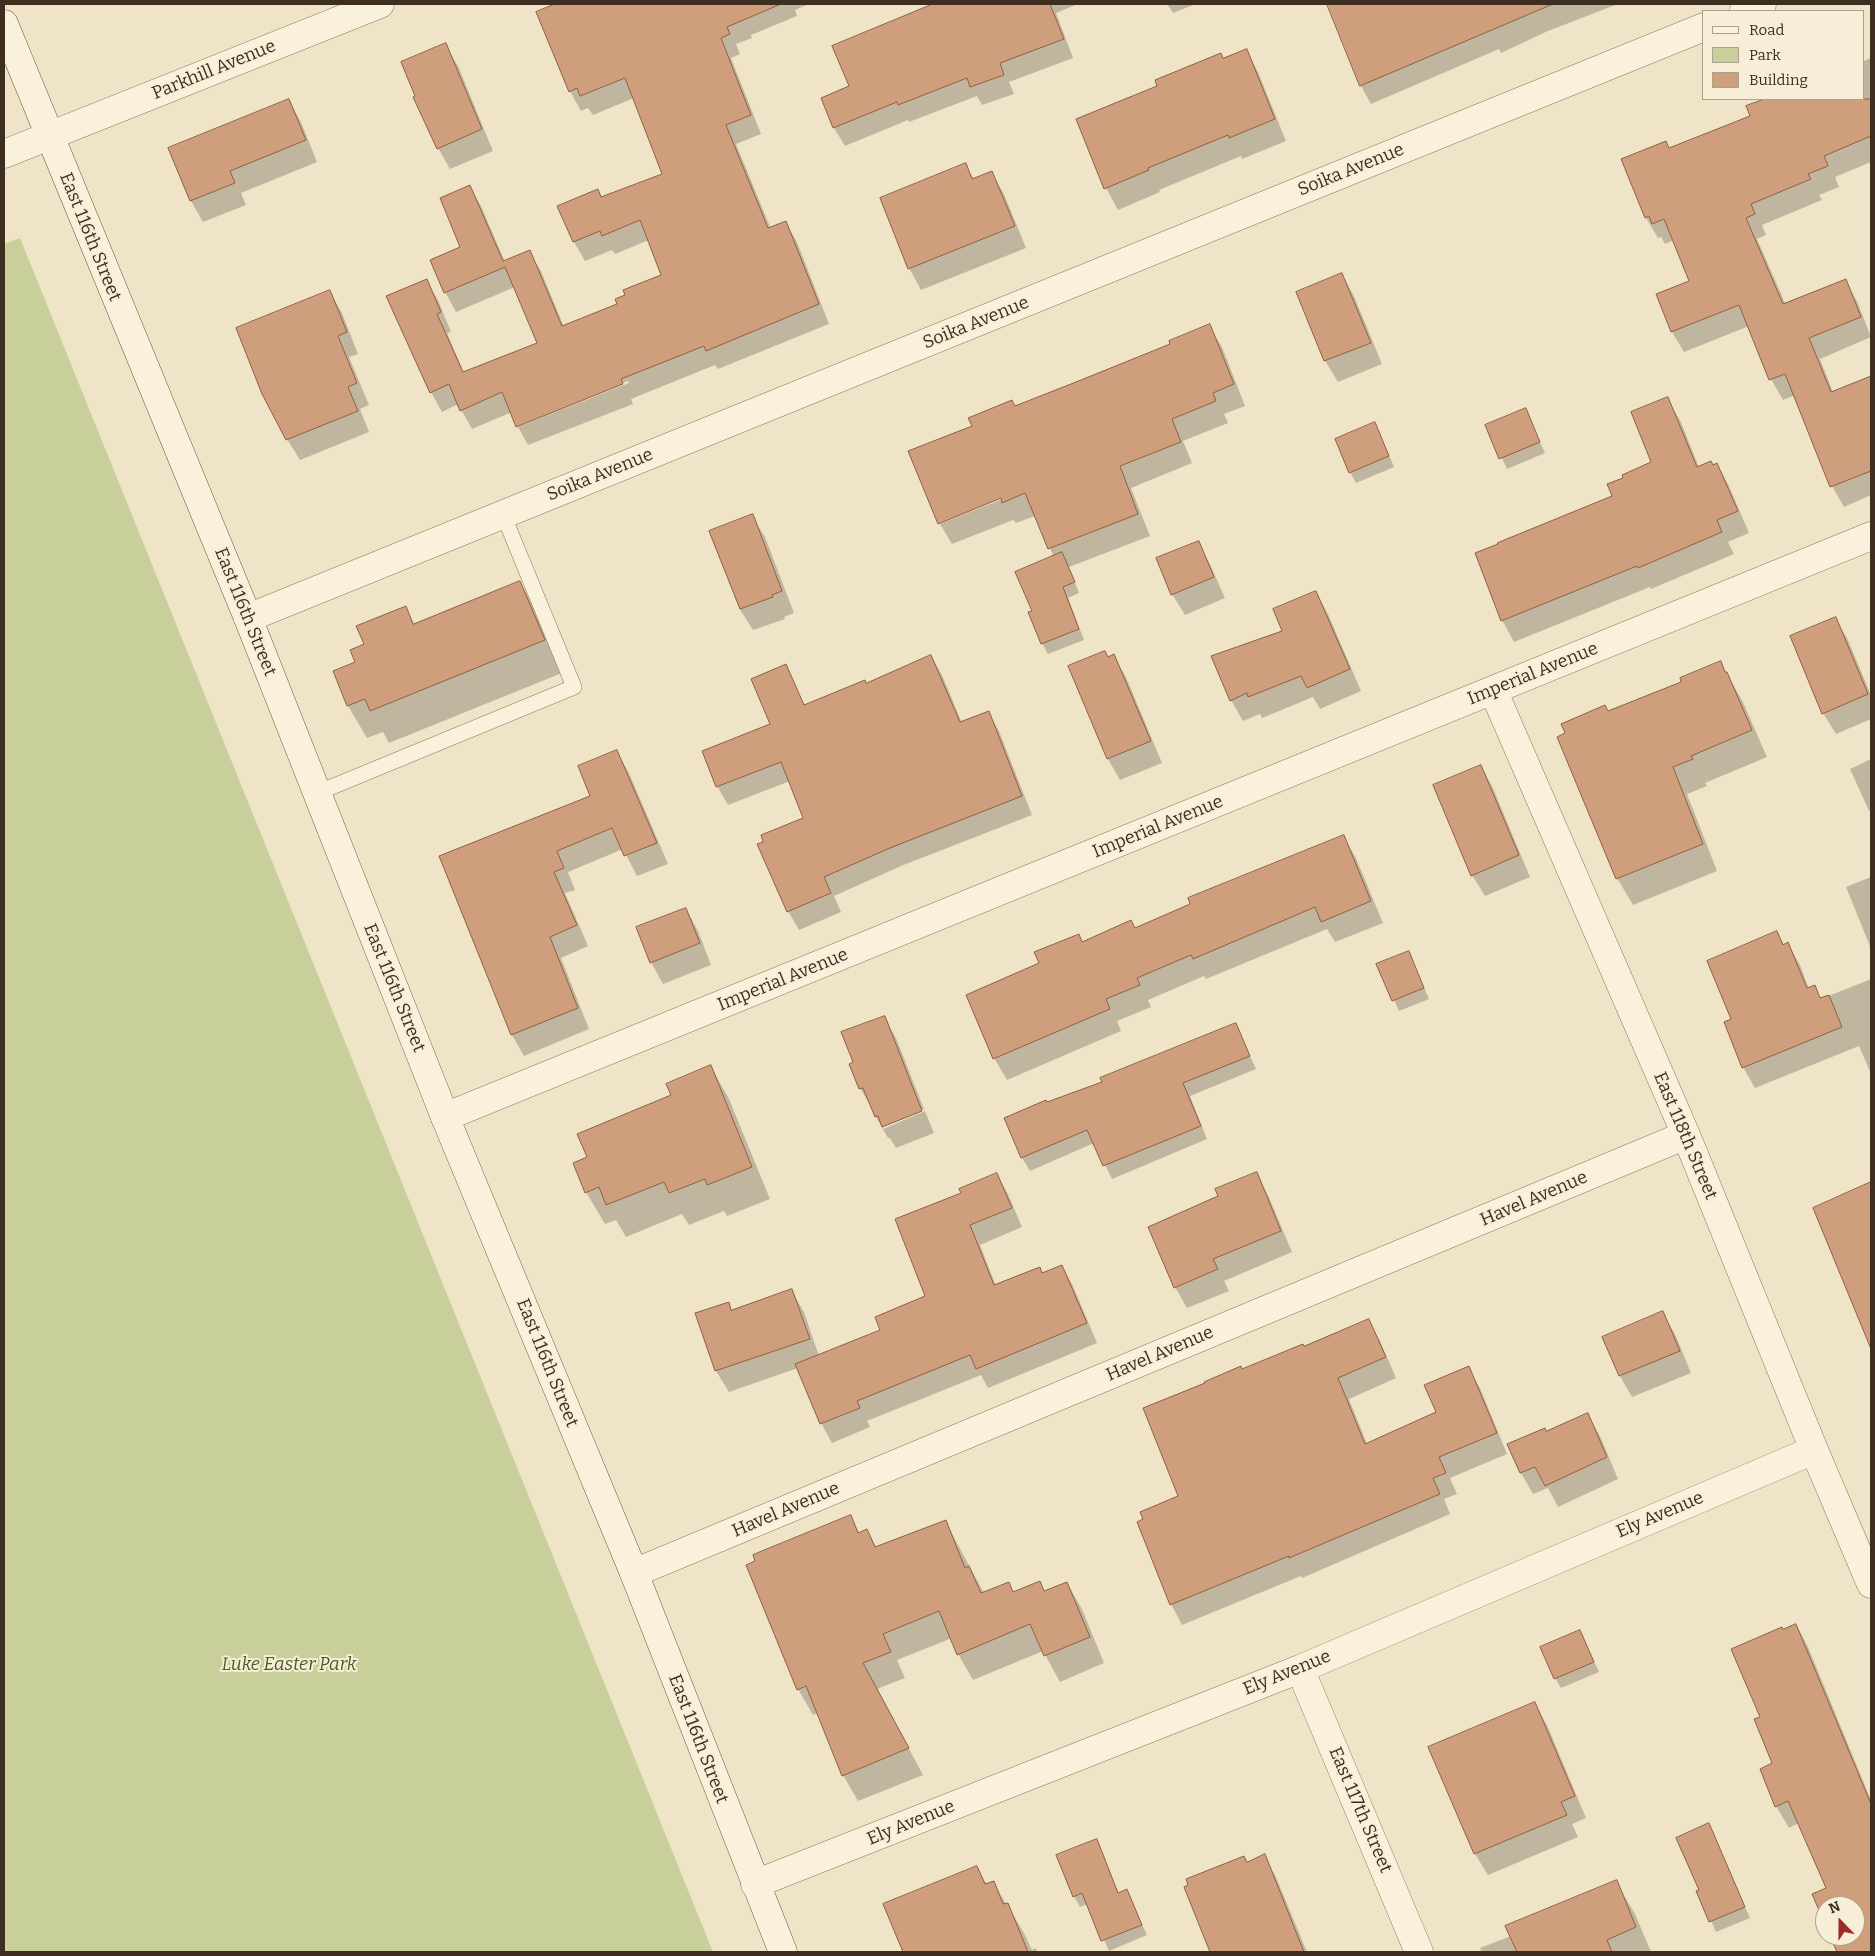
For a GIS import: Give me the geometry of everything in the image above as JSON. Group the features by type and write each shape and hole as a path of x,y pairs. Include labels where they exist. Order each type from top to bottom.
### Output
{"street":[{"name":"Parkhill Avenue","path":"4,154 380,4"},
{"path":"1747,10 1762,4"},
{"name":"East 116th Street","path":"4,24 248,618 445,1117 634,1573 783,1952"},
{"name":"Soika Avenue","path":"248,618 1702,28"},
{"name":"Imperial Avenue","path":"445,1117 1871,536"},
{"name":"East 118th Street","path":"1493,690 1686,1136 1814,1450 1871,1584"},
{"name":"Havel Avenue","path":"634,1573 1686,1136"},
{"name":"Ely Avenue","path":"755,1884 1300,1669 1814,1450"},
{"name":"East 117th Street","path":"1300,1669 1419,1952"}],"lane":[{"path":"317,793 574,687 503,514"}],"green space":[{"name":"Luke Easter Park","path":"20,238 713,1952 4,1952 4,244"}],"building":[{"path":"555,4 781,4 727,27 730,34 721,38 751,115 726,125 768,228 786,221 819,304 706,351 704,346 621,379 623,384 516,427 502,392 460,411 449,384 430,393 386,296 427,279 441,312 437,314 463,372 537,343 505,267 444,293 430,260 460,247 440,198 470,185 503,261 530,250 562,326 617,304 615,299 625,295 623,290 661,275 640,220 602,236 600,231 573,242 557,206 598,189 601,197 662,174 625,78 580,96 577,88 569,92 536,12"},
{"path":"933,4 1050,4 1064,39 1000,63 1004,75 970,87 967,78 898,105 897,102 833,128 821,98 849,86 832,46"},
{"path":"1327,4 1553,4 1360,86"},
{"path":"446,43 482,129 437,149 413,97 415,96 401,62"},
{"path":"1247,49 1275,119 1229,138 1228,135 1148,168 1149,170 1104,189 1076,119 1157,86 1155,80 1221,53 1223,58"},
{"path":"289,99 306,140 230,171 235,183 190,201 168,148"},
{"path":"1871,99 1871,136 1824,156 1828,166 1808,174 1811,179 1751,204 1755,214 1746,218 1783,304 1846,279 1861,317 1809,338 1831,392 1871,376 1871,471 1830,487 1785,374 1769,380 1739,305 1671,332 1656,294 1689,281 1664,219 1652,224 1649,216 1645,218 1621,159 1666,141 1669,148 1750,116 1746,106 1762,100"},
{"path":"966,163 972,179 992,171 1015,226 908,269 880,198"},
{"path":"1342,273 1371,343 1324,361 1296,292"},
{"path":"330,290 347,332 338,336 357,383 348,387 358,411 286,440 262,394 236,328"},
{"path":"1210,324 1234,384 1213,393 1216,401 1172,419 1181,442 1120,466 1138,514 1048,549 1025,493 1002,503 1001,498 938,524 908,451 972,426 968,418 1012,400 1015,406 1170,344 1169,341"},
{"path":"1668,397 1697,467 1711,461 1713,465 1717,463 1738,511 1717,520 1722,532 1638,568 1637,566 1501,621 1475,553 1612,496 1607,484 1623,478 1622,475 1651,462 1631,412"},
{"path":"1526,408 1540,442 1499,459 1485,425"},
{"path":"1375,422 1389,456 1349,473 1335,439"},
{"path":"753,514 782,591 772,595 773,597 740,609 709,531"},
{"path":"1199,541 1214,577 1171,595 1156,558"},
{"path":"1062,552 1075,582 1063,587 1079,629 1041,644 1028,612 1032,611 1015,572"},
{"path":"520,581 545,640 370,711 365,699 347,706 333,671 355,662 350,650 364,644 356,626 406,606 413,624"},
{"path":"1316,591 1350,669 1307,688 1301,676 1248,697 1247,693 1230,701 1211,656 1282,631 1273,609"},
{"path":"1836,617 1868,694 1822,714 1790,636"},
{"path":"1105,651 1108,657 1114,654 1151,741 1107,759 1068,666"},
{"path":"931,655 960,722 989,711 1022,796 890,848 824,877 831,893 787,912 757,844 763,842 761,835 803,818 781,762 716,787 702,751 770,724 751,679 786,664 804,705 865,680 866,683"},
{"path":"1721,661 1752,730 1691,756 1693,759 1673,767 1703,844 1616,879 1557,737 1565,733 1561,724 1605,705 1608,711 1681,682 1680,678"},
{"path":"617,750 657,843 624,856 612,828 557,851 564,868 554,872 577,925 550,937 578,1008 511,1035 439,856 590,796 578,766"},
{"path":"1481,765 1519,855 1471,876 1433,785"},
{"path":"1344,835 1371,901 1321,922 1315,907 1193,959 1191,955 1137,978 1140,985 1106,999 1110,1009 993,1059 966,995 1039,963 1034,952 1079,934 1082,942 1131,920 1135,928 1190,904 1188,898"},
{"path":"686,908 700,943 650,963 636,927"},
{"path":"1777,931 1783,945 1788,942 1807,988 1815,985 1820,998 1829,995 1842,1027 1742,1068 1724,1022 1731,1019 1707,961"},
{"path":"1409,951 1424,988 1392,1001 1376,964"},
{"path":"885,1016 922,1111 882,1127 878,1116 875,1117 863,1088 859,1089 849,1064 853,1062 841,1032"},
{"path":"1236,1023 1250,1056 1183,1083 1201,1126 1103,1166 1087,1130 1021,1158 1004,1118 1046,1100 1047,1102 1102,1082 1100,1078"},
{"path":"711,1065 752,1167 707,1185 705,1179 669,1193 664,1182 606,1205 599,1187 585,1193 573,1163 587,1157 577,1134 671,1095 666,1084"},
{"path":"1257,1172 1281,1231 1213,1259 1218,1269 1174,1288 1148,1227 1218,1196 1215,1189"},
{"path":"997,1173 1012,1208 970,1225 994,1285 1040,1267 1042,1273 1062,1265 1087,1323 976,1369 970,1355 857,1401 860,1408 820,1424 795,1364 880,1330 875,1317 925,1296 895,1219 961,1193 959,1189"},
{"path":"1871,1182 1871,1349 1813,1208"},
{"path":"792,1289 810,1339 715,1371 695,1313 729,1302 731,1310"},
{"path":"1663,1311 1680,1351 1619,1376 1602,1337"},
{"path":"1369,1319 1386,1357 1338,1378 1365,1444 1436,1412 1424,1385 1469,1366 1497,1433 1439,1457 1446,1473 1433,1478 1440,1494 1289,1558 1289,1556 1170,1605 1137,1522 1143,1519 1140,1512 1178,1496 1143,1408 1241,1366 1242,1369"},
{"path":"1588,1413 1607,1457 1545,1486 1535,1467 1520,1473 1507,1444 1545,1428 1546,1431"},
{"path":"851,1515 858,1533 867,1529 875,1547 946,1520 965,1568 969,1566 981,1593 1009,1582 1013,1592 1040,1581 1044,1591 1067,1582 1090,1637 1044,1656 1030,1624 957,1655 939,1611 883,1634 891,1652 863,1663 909,1748 842,1776 806,1686 797,1690 746,1565 755,1561 753,1555"},
{"path":"1796,1624 1871,1804 1871,1952 1837,1952 1834,1946 1865,1946 1865,1896 1815,1896 1815,1901 1812,1894 1826,1888 1788,1801 1775,1807 1760,1769 1772,1763 1754,1719 1760,1717 1731,1649 1782,1627 1783,1629"},
{"path":"1580,1630 1594,1662 1554,1679 1540,1647"},
{"path":"1535,1702 1575,1796 1561,1802 1567,1815 1474,1854 1428,1747"},
{"path":"1709,1823 1745,1907 1709,1922 1696,1891 1699,1890 1676,1838"},
{"path":"1097,1839 1118,1893 1127,1889 1142,1925 1101,1941 1082,1893 1073,1897 1056,1855"},
{"path":"1265,1854 1304,1952 1210,1952 1184,1887 1188,1885 1186,1879 1244,1856 1247,1862"},
{"path":"977,1866 985,1884 994,1881 1003,1904 1008,1903 1028,1952 903,1952 883,1904"},
{"path":"1617,1880 1636,1927 1607,1940 1612,1952 1517,1952 1505,1926"}]}
